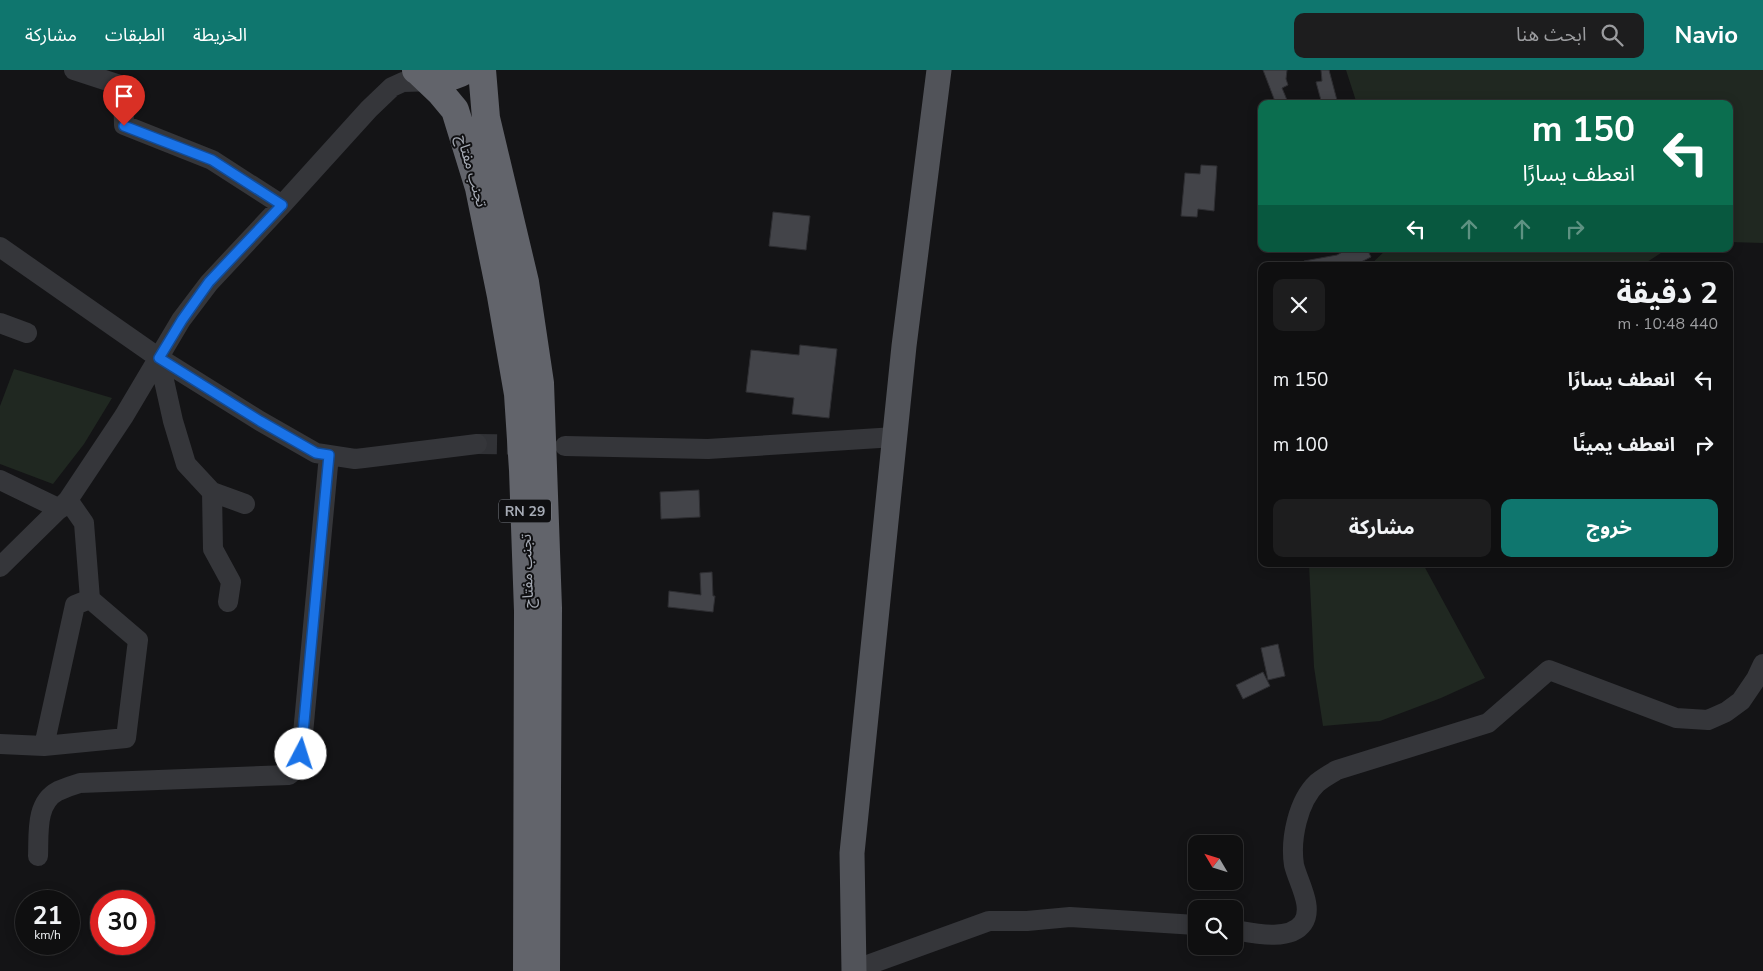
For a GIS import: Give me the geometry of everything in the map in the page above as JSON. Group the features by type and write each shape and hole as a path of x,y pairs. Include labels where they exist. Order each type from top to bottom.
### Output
{"highway":[{"name":"تجنب مفتاح","path":"482,70 486,118 525,282 540,383 548,608 546,971"},
{"name":"تجنب مفتاح","path":"435,74 454,110 479,188 518,394 528,611 527,971"}],"main road":[{"path":"854,970 852,854 904,346 939,70"}],"street":[{"path":"74,70 123,86 124,126 212,160 282,205"},
{"path":"368,109 389,79 392,70"},
{"path":"4,558 64,504 124,416 182,320 209,282 282,205 368,109 392,87 403,82 435,74"},
{"path":"0,247 159,358 316,453 364,458 477,444"},
{"path":"0,323 27,333"},
{"path":"159,358 173,421 186,464 212,492 245,504"},
{"path":"565,446 708,449 896,437"},
{"path":"38,856 39,821 44,803 56,792 80,783 288,775 297,767 302,745 329,455"},
{"path":"0,480 64,504 84,522 90,599 138,640 126,738 44,746 0,744"},
{"path":"212,492 214,549 231,582 228,602"},
{"path":"44,746 75,605 90,599"},
{"path":"1243,931 1274,936 1292,931 1303,924 1307,909 1294,864 1293,835 1302,806 1317,783 1336,770 1488,723 1549,670 1676,718 1708,720 1726,712 1741,701 1756,679 1763,664"},
{"path":"854,970 989,921 1027,921 1070,917 1188,924"}],"shaded area":[{"path":"1346,70 1763,70 1763,243 1733,242 1733,100 1356,100"},
{"path":"1384,252 1662,252 1647,262 1373,262"},
{"path":"14,369 112,398 84,444 53,484 0,464 0,406"},
{"path":"1309,567 1425,567 1485,678 1441,698 1380,721 1323,726 1314,667"}],"building":[{"path":"1263,70 1287,70 1286,79 1288,85 1282,88 1287,100 1274,100"},
{"path":"1321,70 1329,70 1337,100 1321,100 1316,82 1322,81"},
{"path":"1201,165 1217,166 1214,211 1198,209 1197,217 1181,216 1185,173 1200,174"},
{"path":"773,212 810,216 806,250 769,246"},
{"path":"1342,252 1368,252 1371,257 1361,262 1304,261 1337,255"},
{"path":"800,345 837,349 829,418 792,414 794,398 746,392 751,350 799,355"},
{"path":"699,490 700,517 661,519 660,492"},
{"path":"712,572 713,596 715,596 713,612 668,607 669,591 701,595 700,573"},
{"path":"1278,644 1285,676 1268,680 1261,648"},
{"path":"1263,672 1270,686 1243,699 1236,685"}],"tunnel":[{"path":"477,444 535,445"}],"route":[{"path":"124,126 212,160 282,205 209,282 182,320 159,358 260,421 316,453 329,455 301,754"}]}
